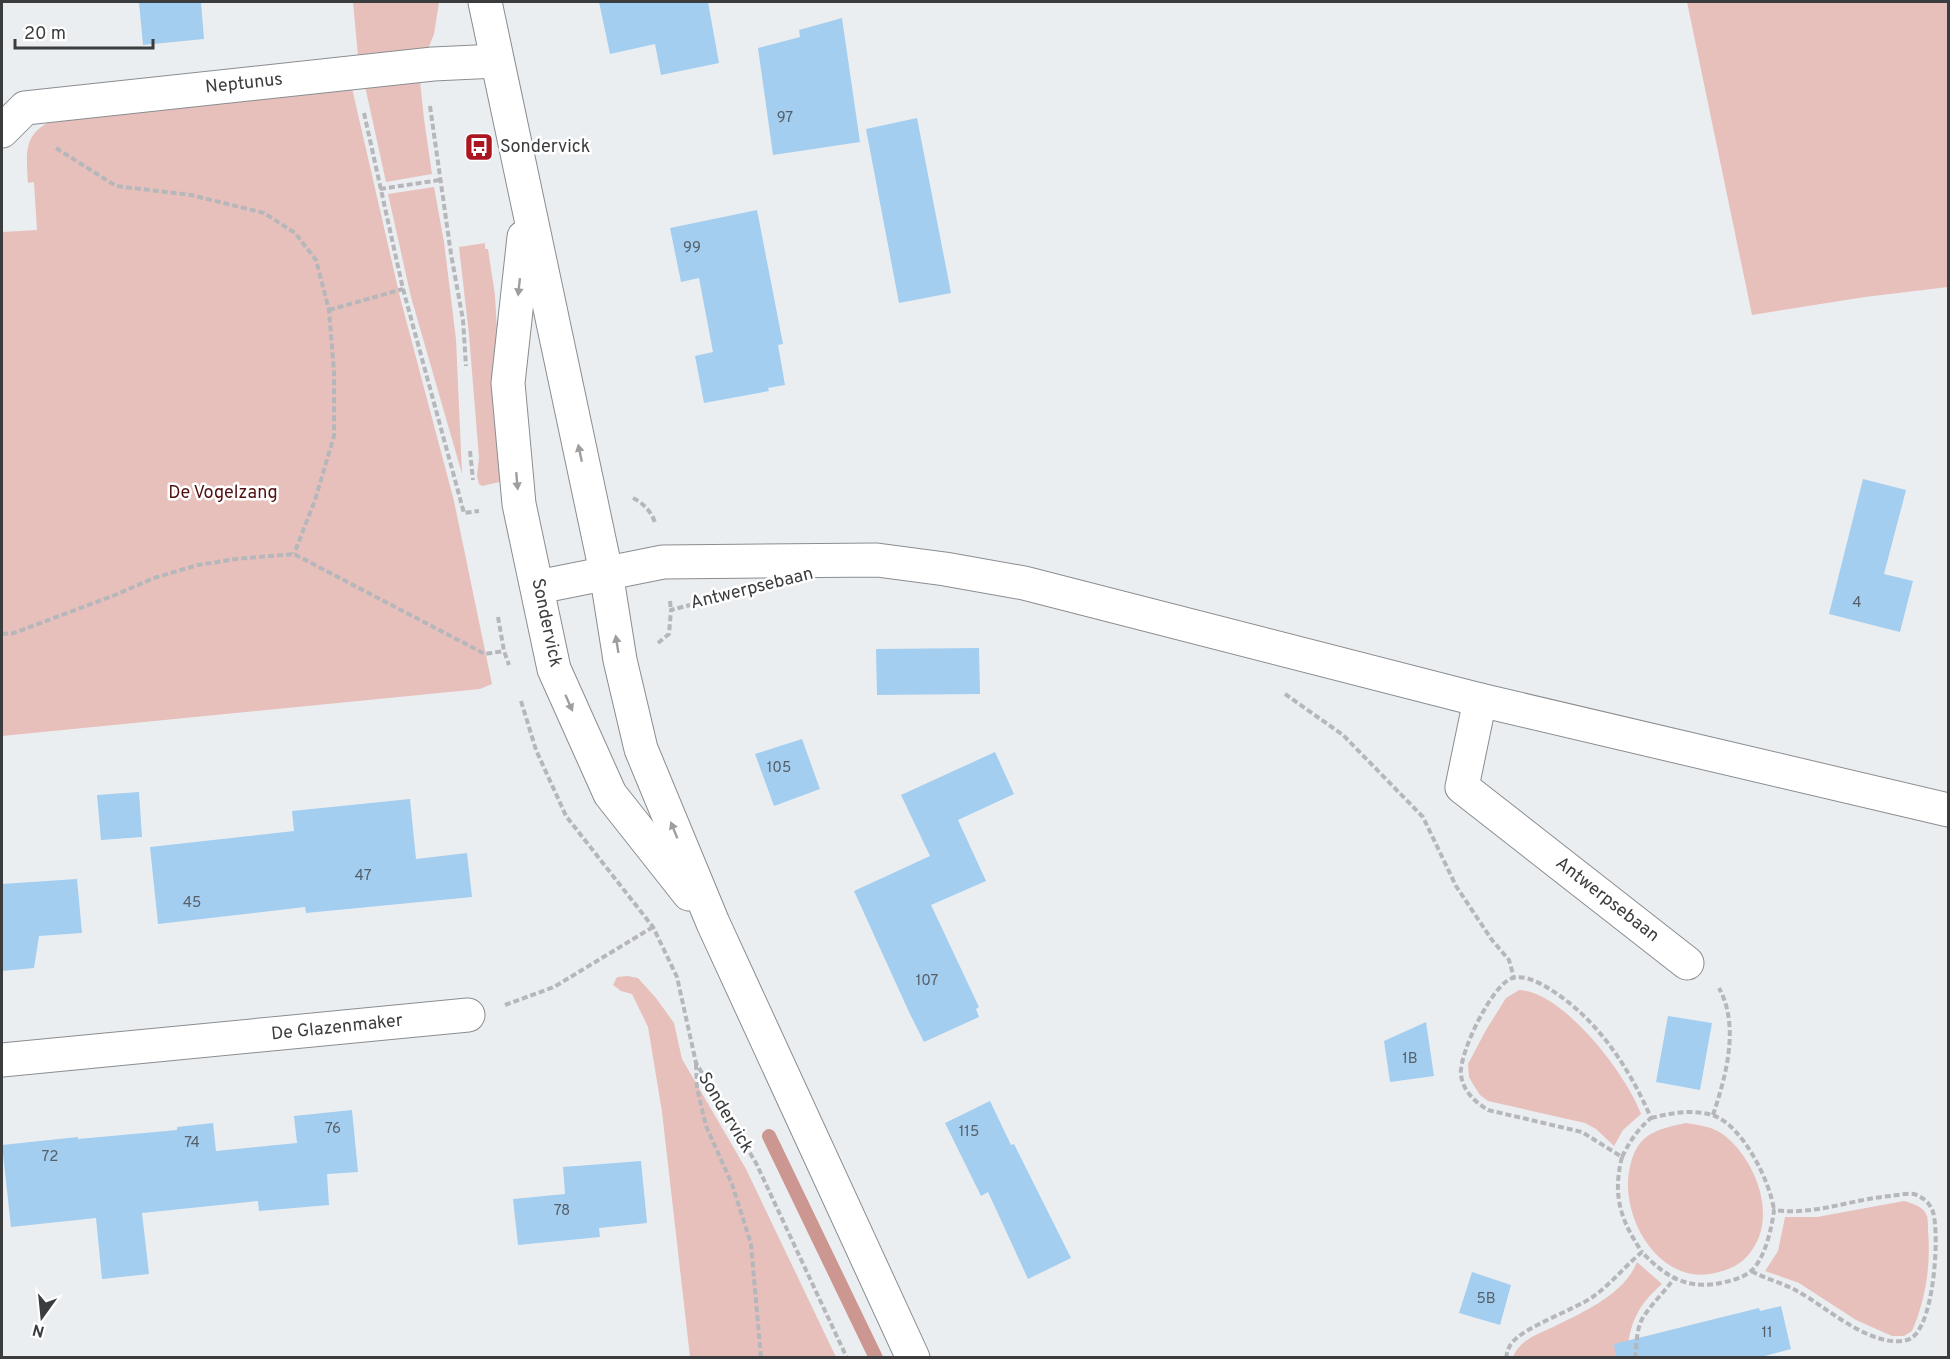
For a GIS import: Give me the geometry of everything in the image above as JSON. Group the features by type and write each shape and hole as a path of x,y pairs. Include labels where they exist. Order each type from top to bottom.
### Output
{"street":[{"name":"Sondervick","path":"485,2 606,572 620,660 641,749 713,923 913,1358"},
{"name":"Neptunus","path":"7,125 25,108 434,64 497,61"},
{"name":"Sondervick","path":"527,208 508,383 519,504 554,669 610,794 713,923"},
{"name":"Antwerpsebaan","path":"538,587 663,562 877,560 945,569 1024,583 1480,700 1948,810"},
{"name":"Antwerpsebaan","path":"1480,700 1462,787 1688,963"},
{"name":"De Glazenmaker","path":"2,1060 468,1015"}],"path":[{"path":"434,64 429,102 463,320 467,375"},
{"path":"354,72 403,289 464,513 478,511 476,500"},
{"path":"7,125 116,186 191,195 264,213 295,233 316,260 329,310 334,372 334,436 315,500 294,554"},
{"path":"381,189 440,180"},
{"path":"329,310 403,289"},
{"path":"471,442 470,465 474,488"},
{"path":"625,494 642,503 654,519"},
{"path":"2,634 14,633 115,596 154,578 198,565 294,554 485,654 504,651"},
{"name":"Antwerpsebaan","path":"620,660 651,649 669,634 671,610 693,604"},
{"path":"1281,691 1343,735 1423,817 1456,886 1492,940 1509,960 1514,978"},
{"name":"Sondervick","path":"520,699 536,750 566,816 653,927 677,977 696,1063 756,1163 847,1358"},
{"path":"468,1015 519,1001 554,987 653,927"},
{"path":"1688,963 1706,974 1717,985 1725,999 1728,1015 1730,1034 1725,1073 1713,1115"},
{"path":"1622,1157 1582,1132 1488,1110 1474,1102 1465,1088 1461,1075 1462,1060 1497,990 1511,978 1538,981 1578,1009 1623,1064 1651,1118"},
{"path":"696,1063 697,1088 706,1126 732,1184 751,1244 761,1358"},
{"path":"1692,1112 1713,1115 1729,1124 1755,1160 1768,1187 1774,1210 1767,1240 1751,1271 1735,1280 1695,1285 1664,1273 1642,1252 1628,1231 1618,1202 1619,1169 1630,1140 1651,1118 1671,1113 1692,1112"},
{"path":"1751,1271 1769,1281 1796,1290 1852,1325 1881,1338 1896,1341 1909,1340 1917,1335 1922,1323 1933,1284 1936,1262 1933,1212 1927,1201 1913,1194 1874,1197 1818,1209 1786,1212 1774,1210"},
{"path":"1506,1358 1510,1345 1520,1335 1595,1295 1642,1252"},
{"path":"1635,1358 1639,1327 1643,1317 1674,1278"}],"green space":[{"path":"353,2 439,2 434,34 428,49 358,56"},
{"path":"1687,2 1948,2 1948,287 1865,297 1752,315"},
{"path":"420,81 432,174 386,182 365,86"},
{"name":"De Vogelzang","path":"352,88 400,297 454,501 492,684 480,689 2,736 2,232 37,230 34,182 28,183 27,172 27,153 32,137 45,124 56,119"},
{"path":"434,187 444,242 456,339 462,474 411,297 388,194"},
{"path":"485,243 485,249 488,249 495,295 504,481 482,486 477,476 479,458 459,247"},
{"path":"617,977 638,978 674,1023 682,1059 746,1169 836,1357 690,1357 662,1112 648,1027 632,994 621,991 613,985"},
{"path":"1519,990 1537,994 1573,1020 1608,1058 1622,1078 1641,1114 1623,1130 1614,1146 1596,1129 1585,1123 1488,1101 1480,1095 1473,1084 1469,1077 1468,1064 1506,998"},
{"path":"1686,1123 1713,1129 1733,1143 1752,1171 1759,1187 1763,1220 1759,1236 1746,1258 1729,1269 1719,1272 1698,1275 1679,1270 1662,1260 1648,1245 1631,1207 1628,1187 1630,1167 1639,1145 1653,1133"},
{"path":"1904,1201 1918,1206 1927,1216 1929,1243 1928,1268 1921,1306 1912,1331 1904,1336 1892,1336 1856,1320 1799,1283 1765,1271 1778,1251 1785,1217 1817,1217"},
{"path":"1637,1262 1662,1284 1646,1300 1636,1316 1632,1325 1627,1357 1513,1358 1525,1341 1592,1307 1614,1292 1624,1283"}],"building":[{"path":"139,2 201,2 204,39 143,45"},
{"path":"599,2 708,2 719,63 661,75 655,44 610,54"},
{"path":"842,18 860,142 773,155 758,48 800,37 799,30"},
{"path":"917,118 951,293 899,303 866,129"},
{"path":"757,210 783,344 778,345 785,385 768,388 769,391 704,403 695,356 713,352 699,278 681,282 670,228"},
{"path":"1863,479 1906,490 1884,574 1913,581 1900,632 1829,614"},
{"path":"979,648 980,694 877,695 876,649"},
{"path":"802,739 820,789 774,806 755,754"},
{"path":"995,752 1014,794 958,820 986,881 931,905 979,1007 976,1009 979,1017 924,1042 854,891 930,856 901,795"},
{"path":"139,792 142,837 101,840 97,795"},
{"path":"410,799 416,859 467,853 472,897 306,913 305,907 158,924 150,847 294,831 292,811"},
{"path":"77,879 82,933 39,936 34,968 2,971 2,884"},
{"path":"1668,1016 1712,1023 1700,1090 1656,1082"},
{"path":"1426,1022 1434,1076 1390,1082 1384,1041"},
{"path":"990,1101 1071,1258 1028,1279 988,1192 981,1196 945,1123"},
{"path":"352,1110 358,1172 327,1174 329,1205 259,1211 258,1201 142,1213 149,1274 102,1279 96,1218 11,1227 2,1145 177,1130 177,1127 213,1123 216,1151 297,1143 294,1116"},
{"path":"641,1161 647,1223 599,1228 600,1237 518,1245 513,1199 565,1194 563,1167"},
{"path":"1472,1272 1511,1285 1500,1325 1459,1313"},
{"path":"1781,1306 1791,1349 1757,1358 1616,1358 1614,1344 1759,1308 1760,1311"}],"waterway":[{"path":"769,1136 876,1358"}],"place":[{"name":"Sondervick","path":"479,147"}]}
